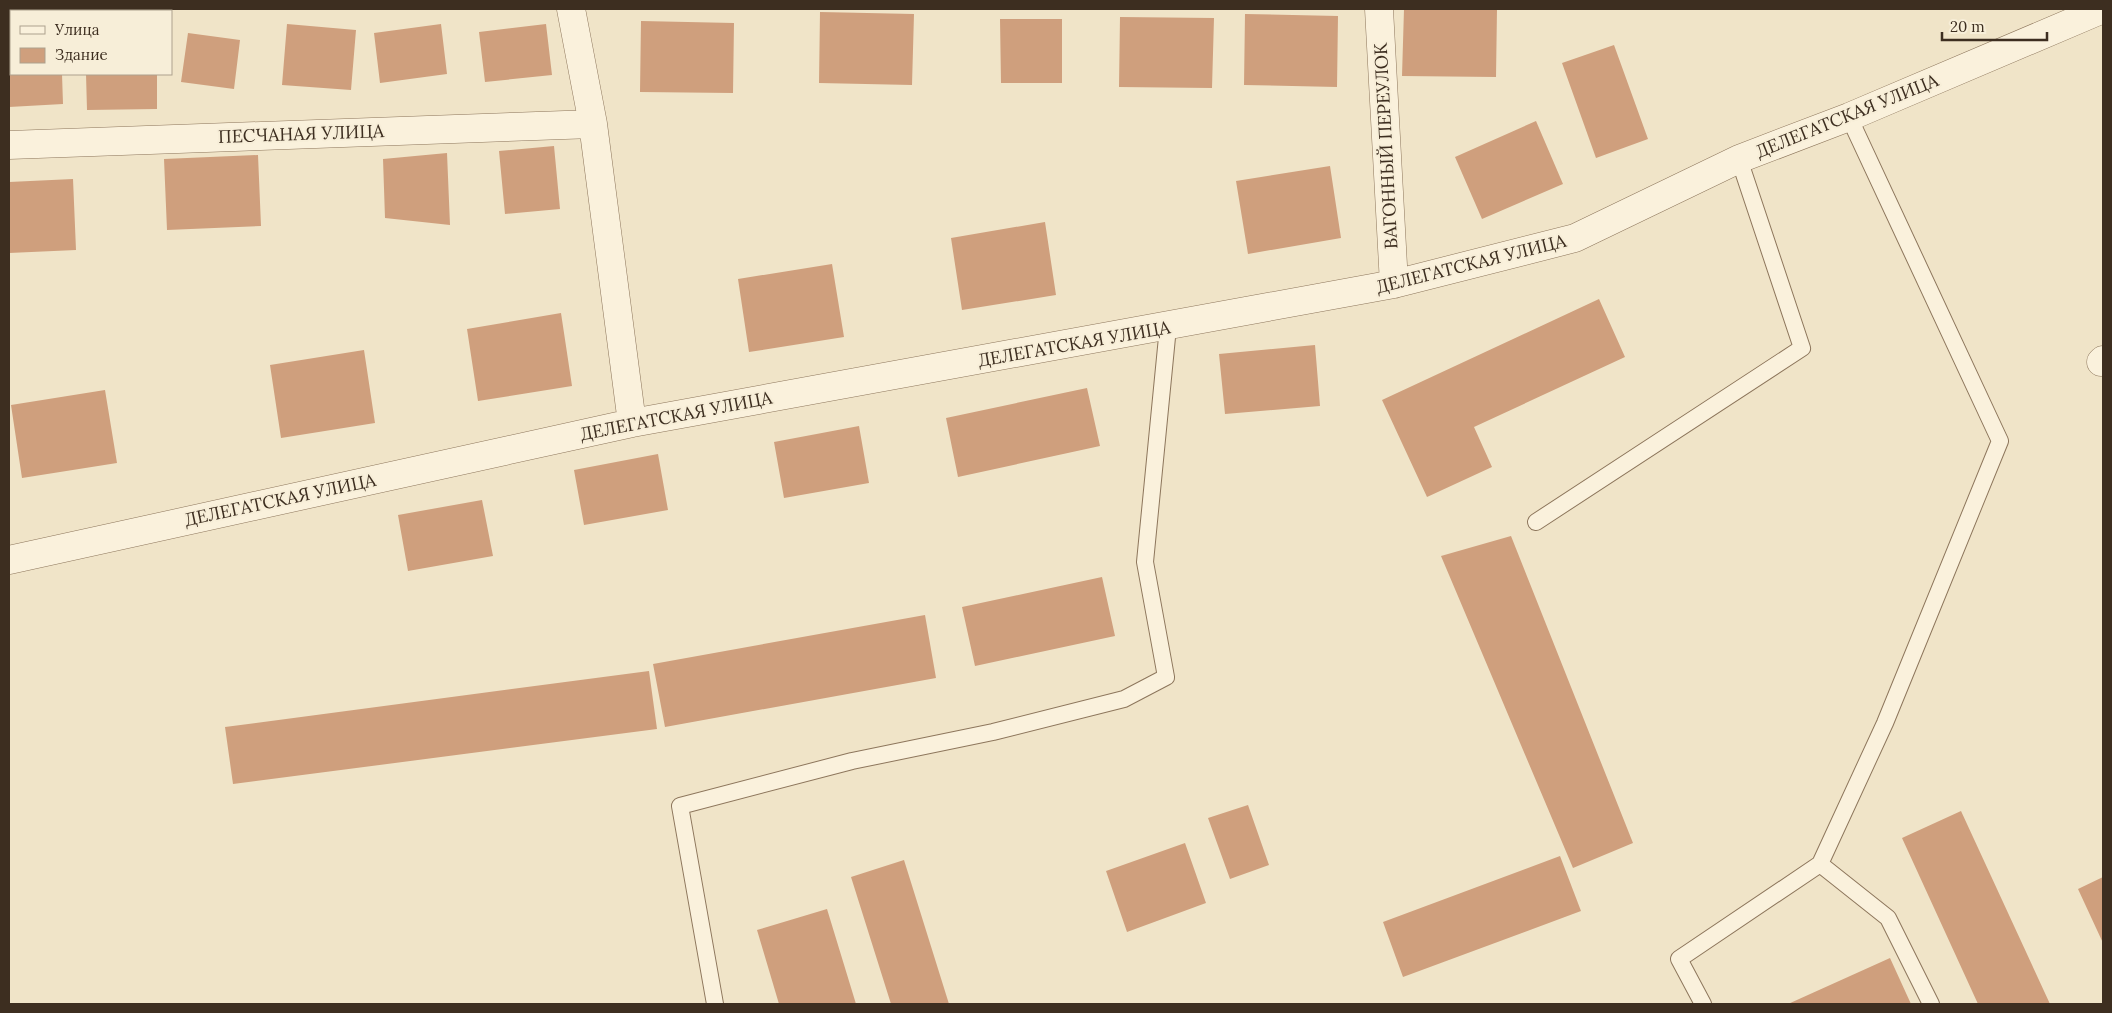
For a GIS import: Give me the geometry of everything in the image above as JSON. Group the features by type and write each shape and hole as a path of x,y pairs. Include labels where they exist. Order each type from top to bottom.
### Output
{"street":[{"path":"571,9 593,124 632,423"},
{"name":"ВАГОННЫЙ ПЕРЕУЛОК","path":"1378,9 1394,284"},
{"name":"ДЕЛЕГАТСКАЯ УЛИЦА","path":"9,560 632,423 1168,327 1394,284 1575,238 1739,159 1850,118 2103,9"},
{"name":"ПЕСЧАНАЯ УЛИЦА","path":"9,145 593,124"}],"lane":[{"path":"1703,1004 1679,960 1820,864 1885,723 2000,441 1850,118"},
{"path":"1536,522 1802,348 1739,159"},
{"path":"714,1004 680,806 852,761 993,732 1124,699 1166,678 1145,562 1168,327"},
{"path":"1820,864 1888,918 1931,1004"}],"building":[{"path":"1404,9 1497,9 1496,77 1402,76"},
{"path":"820,12 914,14 912,85 819,83"},
{"path":"1245,14 1338,16 1337,87 1244,85"},
{"path":"1120,17 1214,18 1212,88 1119,87"},
{"path":"1000,19 1062,19 1062,83 1001,83"},
{"path":"641,21 734,23 733,93 640,92"},
{"path":"287,24 356,30 351,90 282,85"},
{"path":"441,24 447,74 380,83 374,33"},
{"path":"546,24 552,75 485,82 479,32"},
{"path":"188,33 240,40 234,89 181,82"},
{"path":"10,35 10,75 62,75 63,104 9,107"},
{"path":"1614,45 1648,139 1596,158 1562,63"},
{"path":"86,75 157,75 157,109 87,110"},
{"path":"1536,121 1563,184 1482,219 1455,157"},
{"path":"554,146 560,209 505,214 499,151"},
{"path":"447,153 450,225 385,218 383,159"},
{"path":"258,155 261,226 167,230 164,159"},
{"path":"1330,166 1341,238 1248,254 1236,181"},
{"path":"73,179 76,250 9,253 9,182"},
{"path":"1045,222 1056,295 962,310 951,238"},
{"path":"832,264 844,337 749,352 738,279"},
{"path":"1599,299 1625,357 1474,427 1492,467 1427,497 1382,400"},
{"path":"561,313 572,386 478,401 467,329"},
{"path":"1315,345 1320,406 1225,414 1219,354"},
{"path":"364,350 375,423 281,438 270,365"},
{"path":"1087,388 1100,446 958,477 946,418"},
{"path":"105,390 117,463 22,478 11,405"},
{"path":"859,426 869,483 784,498 774,442"},
{"path":"658,454 668,510 584,525 574,470"},
{"path":"482,500 493,556 408,571 398,515"},
{"path":"1511,536 1633,843 1573,868 1441,556"},
{"path":"1102,577 1115,636 975,666 962,607"},
{"path":"925,615 936,678 665,727 653,664"},
{"path":"649,671 657,729 233,784 225,727"},
{"path":"1248,805 1269,865 1230,879 1208,818"},
{"path":"1961,811 2050,1004 1978,1004 1902,838"},
{"path":"1185,843 1206,903 1127,932 1106,871"},
{"path":"1560,856 1581,911 1403,977 1383,922"},
{"path":"904,860 949,1004 891,1004 851,877"},
{"path":"2103,877 2103,943 2078,889"},
{"path":"827,909 856,1004 779,1004 757,930"},
{"path":"1890,958 1911,1004 1788,1004"}]}
